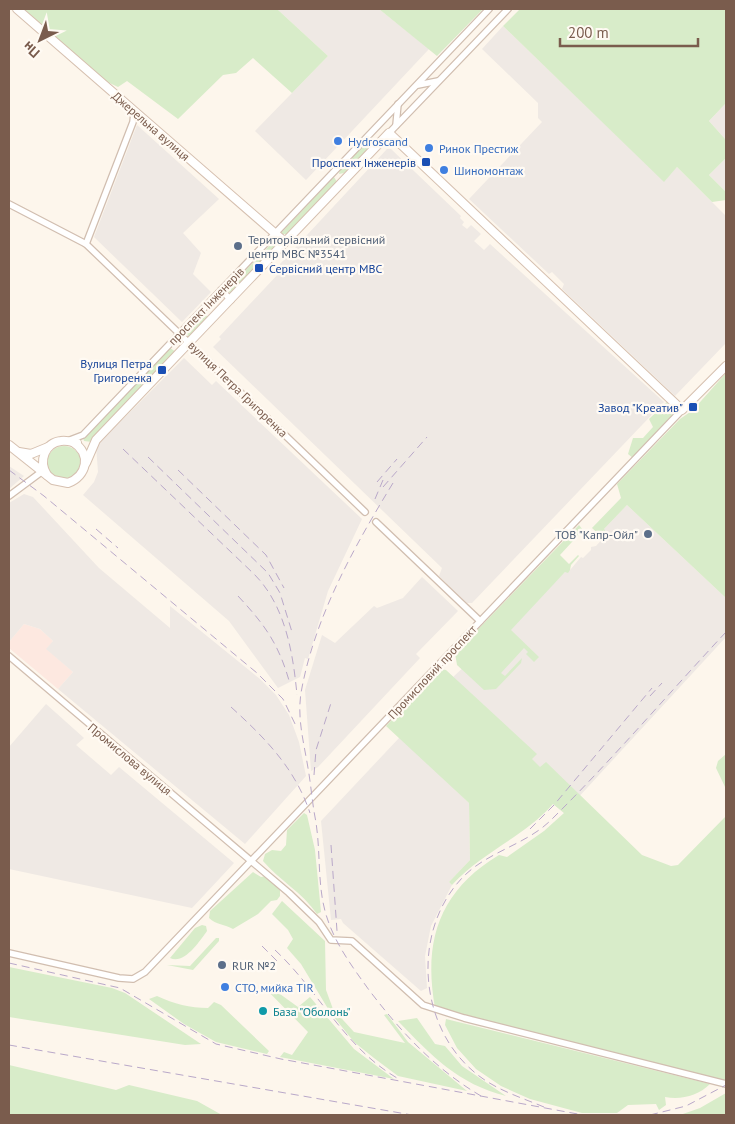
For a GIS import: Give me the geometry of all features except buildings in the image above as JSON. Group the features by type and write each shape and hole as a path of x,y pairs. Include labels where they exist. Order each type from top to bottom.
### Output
{"street":[{"name":"Джерельна вулиця","path":"17,9 134,113 286,242"},
{"name":"проспект Інженерів","path":"62,440 74,440 82,435 489,9"},
{"path":"505,10 389,133 682,410"},
{"path":"415,86 440,80"},
{"path":"396,125 398,104"},
{"path":"86,244 133,122 134,113"},
{"name":"проспект Інженерів","path":"86,463 93,443 213,320 389,133"},
{"name":"вулиця Петра Григоренка","path":"9,204 86,244 365,512"},
{"path":"221,290 232,300"},
{"path":"203,309 213,320"},
{"name":"Промисловий проспект","path":"9,953 119,978 138,978 159,959 480,621 726,366"},
{"path":"11,447 31,454 62,440 86,445 93,443"},
{"path":"11,447 60,483 68,483 81,475 86,463 82,451 73,442"},
{"path":"45,473 43,456 51,445"},
{"path":"9,496 45,473"},
{"path":"376,522 480,621"},
{"name":"Промислова вулиця","path":"9,656 252,861 319,922 328,938"},
{"path":"328,946 328,938 334,941 352,941 416,1000 428,1007 464,1018 726,1084"}],"shaded area":[{"path":"277,9 379,9 429,49 306,180 255,131 328,56"},
{"path":"503,26 664,181 677,167 726,216 726,343 675,396 562,289 564,284 552,272 549,274 469,199 542,122 538,118 538,103 482,49"},
{"path":"726,103 726,140 709,121"},
{"path":"137,125 219,199 183,233 201,253 193,274 211,292 182,322 94,237"},
{"path":"387,149 391,149 461,216 460,218 464,222 462,225 467,229 471,225 481,234 474,241 484,250 490,244 664,402 472,603 467,603 439,576 442,568 213,347 221,339 219,337 280,272 280,264"},
{"path":"726,158 726,192 709,175"},
{"path":"184,358 212,385 216,381 362,519 328,591 308,659 305,658 300,677 278,688 229,621 83,495 94,482 98,472 96,446"},
{"path":"9,466 24,476 9,489"},
{"path":"24,494 33,497 99,568 170,628 170,606 260,679 276,695 289,715 299,742 306,776 245,844 58,689 73,672 46,649 53,641 40,629 24,624 9,642 9,503"},
{"path":"627,505 726,598 726,637 564,813 537,790 452,678 565,572 570,570 581,557 583,558 591,550 591,547 596,546 607,534 603,530"},
{"path":"422,577 458,611 416,654 420,658 318,767 311,771 305,690 322,635 335,643 374,606 377,608 403,598"},
{"path":"24,624 40,629 53,641 47,649 73,672 58,689 9,648 9,642"},
{"path":"46,704 84,738 76,745 111,775 119,767 234,863 192,908 9,869 9,747"},
{"path":"400,737 469,803 470,860 449,882 452,885 431,926 425,956 427,988 421,991 343,923 341,919 331,920 321,821"}],"green space":[{"path":"24,9 277,9 328,56 292,93 253,58 236,73 223,75 178,119 127,81 118,87 101,79"},
{"path":"379,9 483,9 437,56"},
{"path":"520,9 726,9 726,103 709,121 726,140 726,158 709,175 726,192 726,200 712,202 677,167 664,182 503,26"},
{"path":"369,141 369,146 364,155 344,173 339,174 340,170"},
{"path":"334,177 337,182 289,234 280,234"},
{"path":"274,241 278,244 231,295 227,289"},
{"path":"204,314 208,317 191,337 188,336 186,332"},
{"path":"170,348 176,352 92,442 84,441 83,438"},
{"path":"726,373 726,598 627,505 604,529 607,533 603,538 592,528 621,498 617,484 680,419 693,410"},
{"path":"668,401 671,403 674,412 670,419 633,458 628,454 633,438 643,438 653,427 649,419"},
{"path":"64,446 71,447 76,451 80,456 80,470 76,475 71,479 64,480 57,479 52,475 48,470 47,463 48,456 52,451 57,447"},
{"path":"579,525 583,530 560,555 569,564 579,556 571,565 570,570 568,573 565,572 511,630 539,657 534,662 526,654 528,652 524,648 501,673 505,676 522,658 521,663 496,689 484,690 457,665 455,653"},
{"path":"440,669 446,670 537,754 532,759 540,767 546,762 642,855 671,866 678,865 726,816 726,1081 435,1008 432,984 434,940 440,920 449,902 462,885 479,869 499,855 507,857 544,831 564,813 553,804 542,816 476,863 452,885 449,882 470,860 469,803 386,726"},
{"path":"726,754 726,789 716,768 718,761"},
{"path":"304,813 307,815 315,850 321,912 317,914 304,899 263,861 265,854 272,850 281,851 286,845 287,830"},
{"path":"253,872 261,877 266,876 280,888 280,896 277,900 271,901 258,914 233,929 209,918 210,911"},
{"path":"282,901 325,941 326,990 333,1009 354,1032 405,1043 384,1015 387,1014 408,1042 467,1091 398,1076 354,1042 330,1012 301,964 287,948 293,939 288,930 272,914"},
{"path":"202,925 206,926 207,931 191,951 181,958 170,958 195,928"},
{"path":"216,938 219,938 219,941 193,970 167,965 190,966"},
{"path":"9,967 112,988 125,993 201,1044 185,1045 9,1017"},
{"path":"266,984 298,1007 310,997 354,1049 394,1079 280,1057 284,1052 292,1055 308,1032 263,986"},
{"path":"157,996 195,1007 208,1008 214,1002 221,1005 269,1051 267,1054 216,1042 184,1024 149,999"},
{"path":"417,1018 435,1044 445,1046 462,1066 506,1096 474,1084 447,1067 422,1046 398,1021"},
{"path":"446,1019 710,1084 700,1092 689,1096 665,1097 666,1105 659,1110 656,1104 628,1105 617,1113 582,1113 530,1099 501,1086 476,1069 457,1048 445,1025"},
{"path":"9,1065 116,1090 129,1085 197,1101 222,1115 9,1115"},
{"path":"726,1093 726,1115 680,1115 700,1108"}],"railway":[{"path":"383,487 427,437"},
{"path":"123,449 265,586 286,630 293,662 297,695"},
{"path":"148,457 268,573 280,593 292,632"},
{"path":"377,482 397,459"},
{"path":"9,470 44,496 257,673 283,699 297,728"},
{"path":"178,470 266,555 284,588"},
{"path":"375,499 383,480"},
{"path":"393,483 364,532 337,584 315,638 301,693 300,722 317,829 323,900 328,922 338,943 381,1006 406,1035 434,1062 481,1096"},
{"path":"96,529 118,548"},
{"path":"238,596 256,616 276,646 290,684"},
{"path":"544,1107 489,1083 473,1071 454,1051 441,1027 432,1002 428,974 429,947 436,921 448,896 465,875 486,860 531,835 551,820 726,632"},
{"path":"650,696 662,683"},
{"path":"530,829 554,805 652,688"},
{"path":"314,775 316,750 331,703"},
{"path":"231,707 256,730 278,755 296,782 310,813"},
{"path":"331,845 337,931"},
{"path":"262,946 277,961"},
{"path":"275,950 291,966 361,1050 397,1078"},
{"path":"9,963 120,988 216,1044 281,1059 583,1115"},
{"path":"9,1045 412,1115"},
{"path":"650,1115 686,1106 726,1085"}],"place":[{"name":"Hydroscand","path":"338,141"},
{"name":"Ринок Престиж","path":"429,148"},
{"name":"Проспект Інженерів","path":"426,162"},
{"name":"Шиномонтаж","path":"444,170"},
{"name":"Територіальний сервісний центр МВС №3541","path":"238,246"},
{"name":"Сервісний центр МВС","path":"259,268"},
{"name":"Вулиця Петра Григоренка","path":"162,370"},
{"name":"Завод \"Креатив\"","path":"693,407"},
{"name":"ТОВ \"Капр-Ойл\"","path":"648,534"},
{"name":"RUR №2","path":"222,965"},
{"name":"СТО, мийка TIR","path":"225,987"},
{"name":"База \"Оболонь\"","path":"263,1011"}]}
